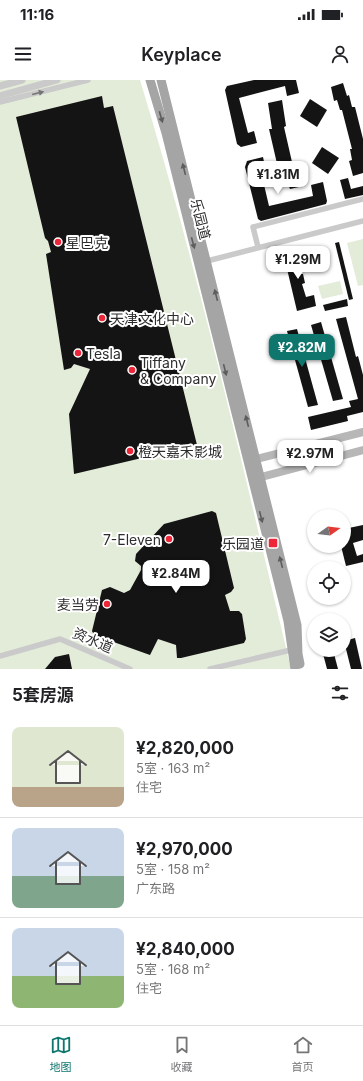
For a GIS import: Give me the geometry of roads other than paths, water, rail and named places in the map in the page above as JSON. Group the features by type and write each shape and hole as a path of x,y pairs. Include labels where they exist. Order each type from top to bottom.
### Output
{"main road":[{"name":"乐园道","path":"150,80 203,262"},
{"name":"乐园道","path":"161,80 203,262 252,460 289,625 291,650 295,669"},
{"path":"252,460 363,432"},
{"path":"256,478 363,450"},
{"name":"乐园道","path":"256,478 296,625 298,654 302,669"}],"street":[{"path":"0,86 22,80"},
{"path":"0,96 57,80"},
{"path":"0,102 88,80"},
{"path":"258,247 253,227 363,199"},
{"path":"203,262 363,221"},
{"name":"资水道","path":"0,656 60,639 130,669"},
{"path":"210,669 291,650"}],"place":[{"name":"星巴克","path":"58,242"},
{"name":"天津文化中心","path":"102,318"},
{"name":"Tesla","path":"78,353"},
{"name":"Tiffany & Company","path":"132,370"},
{"name":"橙天嘉禾影城","path":"130,451"},
{"name":"7-Eleven","path":"169,539"},
{"name":"乐园道","path":"273,543"},
{"name":"麦当劳","path":"107,604"}]}
